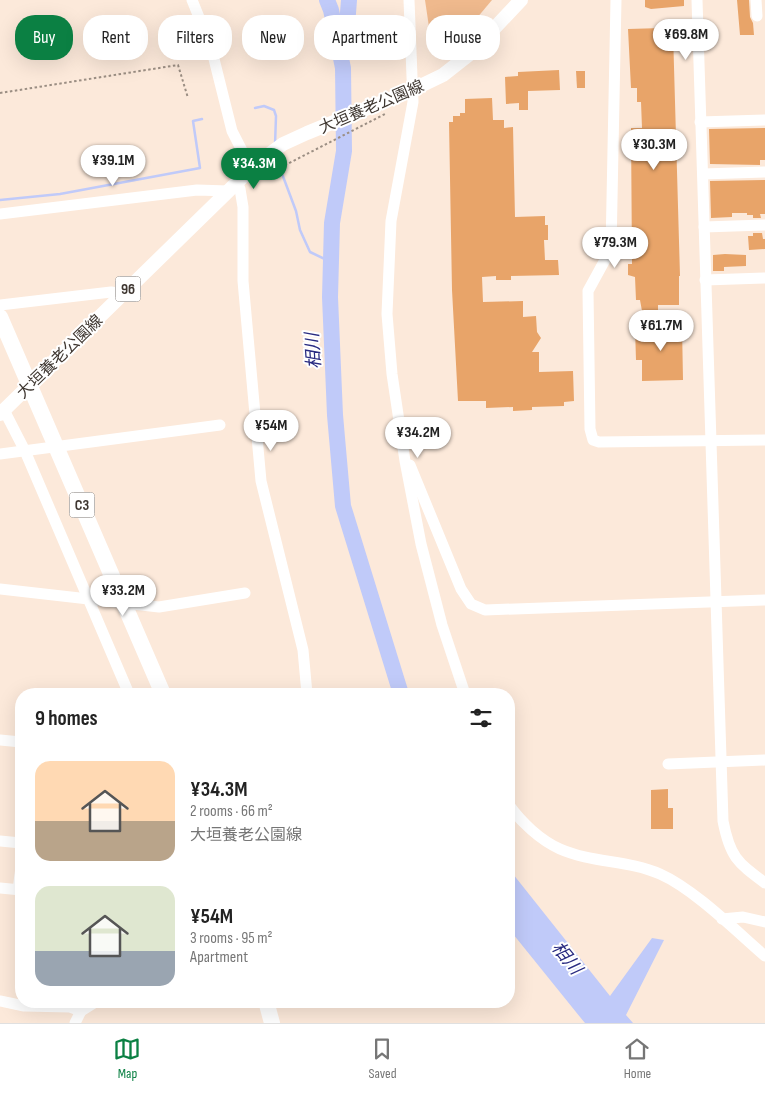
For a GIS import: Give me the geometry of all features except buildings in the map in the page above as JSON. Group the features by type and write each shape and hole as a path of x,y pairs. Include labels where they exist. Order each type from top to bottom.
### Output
{"highway":[{"name":"C3","path":"0,317 160,688"},
{"path":"268,1008 272,1023"}],"main road":[{"name":"大垣養老公園線","path":"1,408 232,187 255,170 283,144 410,91 443,75 471,53 521,0"}],"street":[{"path":"192,0 211,47 232,131 255,170"},
{"path":"409,0 410,91 413,102 391,221 387,276 387,314 392,374 405,461 421,544 442,625 463,688"},
{"path":"616,0 611,249 588,291 590,429 593,440 599,442 765,440"},
{"path":"697,0 723,821 727,844 739,864 765,884"},
{"path":"756,0 757,16"},
{"path":"700,122 765,120"},
{"path":"702,174 765,172"},
{"path":"0,214 197,190 232,187 240,189 243,207 243,281 261,481 304,650 307,688"},
{"path":"704,227 765,225"},
{"path":"705,280 765,278"},
{"path":"0,305 111,292 122,294"},
{"path":"1,408 25,451 126,688"},
{"path":"0,454 220,425"},
{"path":"405,461 412,466 461,589 471,604 485,610 765,600"},
{"path":"0,589 160,607 245,594"},
{"path":"0,740 15,741"},
{"path":"668,764 765,760"},
{"path":"515,813 537,834 560,849 576,854 640,866 683,887 765,956"},
{"path":"0,841 15,842"},
{"path":"0,888 15,890"},
{"path":"722,919 743,917 765,922"},
{"path":"0,1001 15,1004"},
{"path":"73,1008 81,1011"},
{"path":"75,1023 81,1011 86,1008"}],"path":[{"path":"0,93 178,65 188,98"},
{"path":"255,170 387,113"}],"shaded area":[{"path":"425,0 492,0 479,15 427,15"}],"water":[{"path":"515,877 610,996 652,938 664,940 626,1015 633,1023 585,1023 515,936"}],"waterway":[{"name":"相川","path":"327,0 331,10 343,68 344,151 332,223 330,297 335,415 343,506 399,688"},
{"path":"348,15 349,0"},
{"path":"255,108 264,106 274,110 276,116 275,145"},
{"path":"0,200 60,194 200,168 193,121 202,119"},
{"path":"275,155 296,211 300,230 310,252 331,262"}]}
